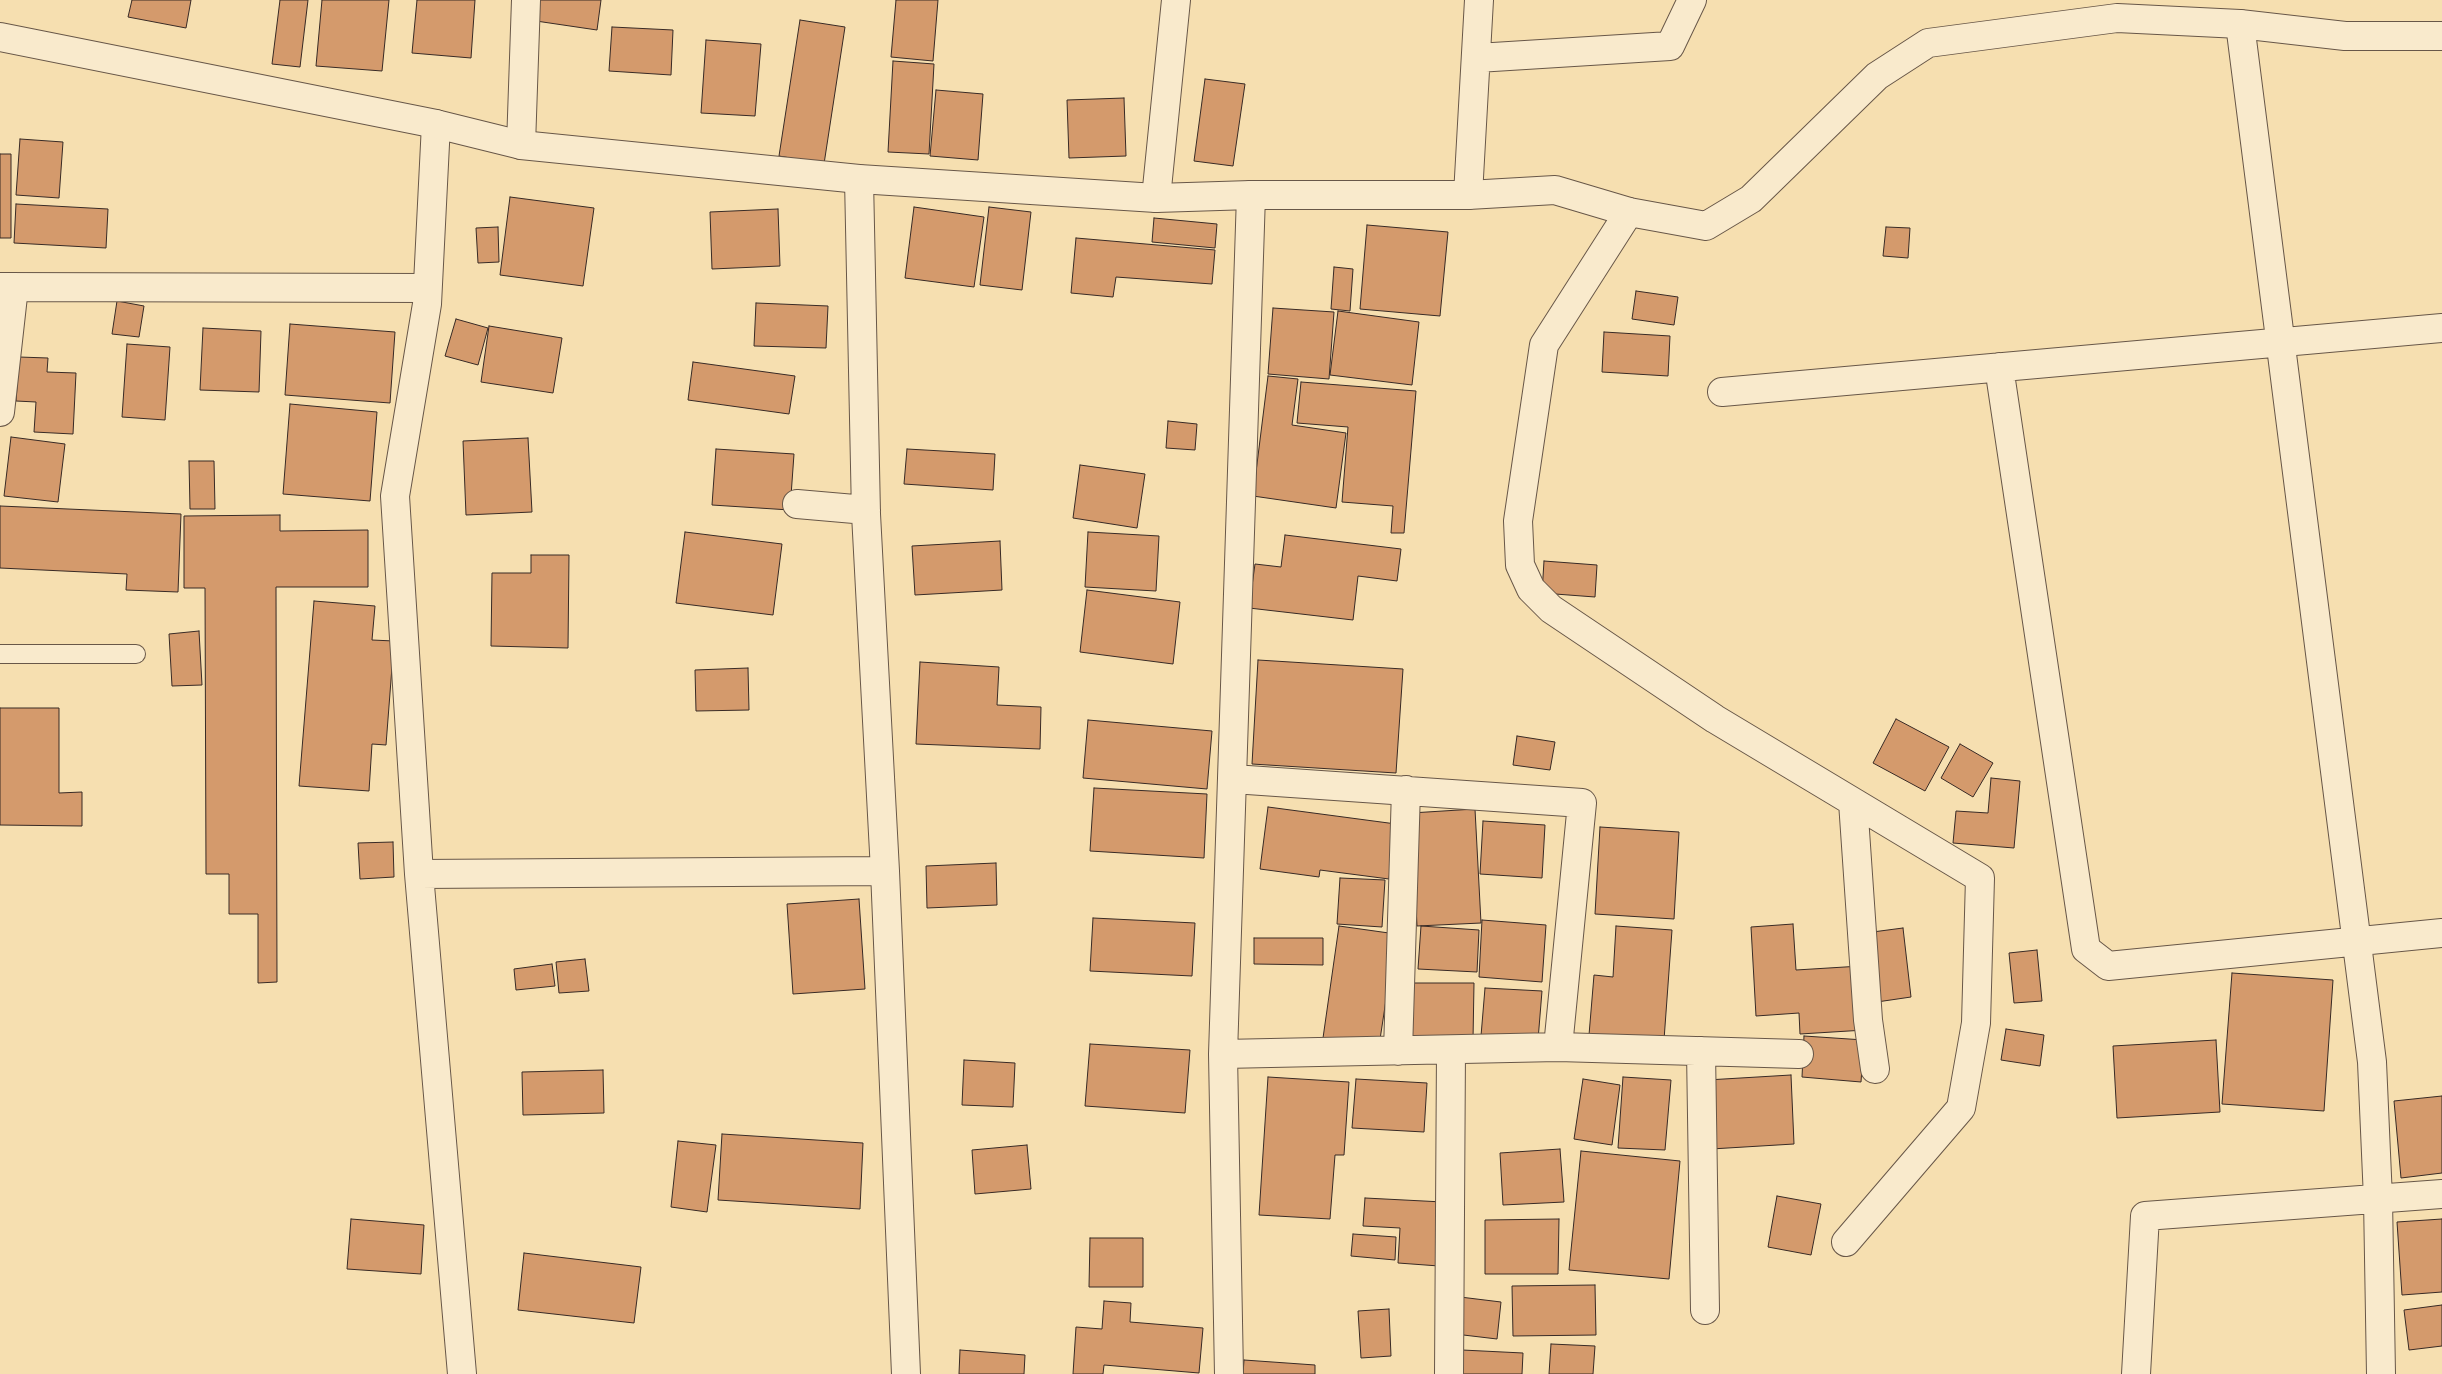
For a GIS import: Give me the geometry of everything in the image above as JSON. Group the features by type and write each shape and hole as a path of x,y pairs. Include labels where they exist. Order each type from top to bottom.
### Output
{"street":[{"path":"521,145 526,0"},
{"path":"1156,198 1176,0"},
{"path":"1468,195 1479,0"},
{"path":"1477,58 1670,46 1692,0"},
{"path":"0,37 436,124 521,145 858,179 1156,198 1251,195 1468,195 1555,190 1629,212 1706,226 1751,199 1877,76 1928,42 2117,18 2240,24 2345,36 2442,36"},
{"path":"2240,24 2372,1062 2378,1199 2381,1374"},
{"path":"436,124 426,304 396,496 419,874 462,1374"},
{"path":"858,179 866,510 885,871 906,1374"},
{"path":"1229,1374 1223,1054 1251,195"},
{"path":"1629,212 1544,345 1518,521 1520,565 1531,589 1551,609 1715,719 1980,878 1976,1023 1961,1108 1846,1242"},
{"path":"0,412 7,287 427,288"},
{"path":"1722,392 2442,328"},
{"path":"1999,367 2086,949 2108,966 2442,933"},
{"path":"797,504 866,510"},
{"path":"1233,779 1582,803 1558,1047"},
{"path":"1398,1051 1406,790"},
{"path":"1853,802 1868,1020 1875,1069"},
{"path":"419,874 885,871"},
{"path":"1223,1054 1558,1047 1799,1054"},
{"path":"1449,1374 1451,1050"},
{"path":"1701,1051 1705,1310"},
{"path":"2136,1374 2145,1216 2442,1194"}],"lane":[{"path":"0,654 136,654"}],"building":[{"path":"132,0 191,0 186,28 128,17"},
{"path":"280,0 308,0 300,67 272,64"},
{"path":"322,0 389,0 382,71 316,66"},
{"path":"417,0 475,0 471,58 412,53"},
{"path":"539,0 601,0 597,30 536,21"},
{"path":"896,0 938,0 933,61 891,57"},
{"path":"800,20 845,27 824,164 779,156"},
{"path":"612,27 673,30 671,75 609,71"},
{"path":"706,40 761,44 755,116 701,113"},
{"path":"893,61 934,64 929,154 888,152"},
{"path":"1205,79 1245,84 1233,166 1194,161"},
{"path":"936,90 983,94 978,160 930,156"},
{"path":"1124,98 1126,156 1069,158 1067,100"},
{"path":"20,139 63,142 59,198 16,195"},
{"path":"0,154 11,154 11,238 0,238"},
{"path":"510,197 594,208 583,286 500,275"},
{"path":"16,204 108,209 106,248 14,243"},
{"path":"914,207 984,217 974,287 905,278"},
{"path":"989,207 1031,212 1022,290 980,285"},
{"path":"778,209 780,266 712,269 710,212"},
{"path":"1154,218 1217,224 1215,248 1152,242"},
{"path":"1367,225 1448,232 1440,316 1360,309"},
{"path":"498,227 499,262 478,263 476,228"},
{"path":"1886,227 1910,228 1908,258 1883,256"},
{"path":"1076,238 1215,250 1212,284 1116,277 1113,297 1071,293"},
{"path":"1334,267 1353,269 1350,311 1331,309"},
{"path":"1636,291 1678,297 1674,325 1632,319"},
{"path":"117,301 144,306 139,337 112,334"},
{"path":"756,303 828,306 826,348 754,346"},
{"path":"1273,308 1334,312 1329,379 1268,374"},
{"path":"1338,311 1419,322 1412,385 1330,375"},
{"path":"456,319 488,328 478,365 445,356"},
{"path":"290,324 395,332 390,403 285,395"},
{"path":"489,326 562,338 553,393 481,382"},
{"path":"203,328 261,331 259,392 200,390"},
{"path":"1604,332 1670,336 1668,376 1602,372"},
{"path":"127,344 170,347 165,420 122,417"},
{"path":"19,357 48,358 47,372 76,373 73,434 34,432 36,402 16,401"},
{"path":"693,362 795,376 789,414 688,400"},
{"path":"1268,376 1298,379 1292,425 1346,433 1336,508 1253,496"},
{"path":"1301,382 1416,391 1404,533 1391,533 1393,506 1342,502 1348,427 1297,423"},
{"path":"290,404 377,412 370,501 283,494"},
{"path":"1168,421 1197,424 1195,450 1166,448"},
{"path":"11,437 65,444 58,502 4,496"},
{"path":"528,438 532,512 466,515 463,441"},
{"path":"716,449 794,454 790,510 712,505"},
{"path":"907,449 995,454 993,490 904,484"},
{"path":"189,461 214,461 215,509 190,509"},
{"path":"1080,465 1145,474 1137,528 1073,518"},
{"path":"0,506 181,514 178,592 126,590 127,574 0,568"},
{"path":"280,515 280,531 368,530 368,587 276,587 277,982 258,983 258,914 229,914 229,874 206,874 205,588 184,588 184,516"},
{"path":"685,532 782,544 773,615 676,603"},
{"path":"1088,532 1159,536 1156,591 1085,587"},
{"path":"1285,535 1401,549 1397,581 1358,576 1353,620 1249,608 1255,564 1281,567"},
{"path":"1000,541 1002,590 915,595 912,546"},
{"path":"531,555 569,555 568,648 491,646 492,573 531,573"},
{"path":"1544,561 1597,565 1595,597 1542,593"},
{"path":"1087,590 1180,602 1173,664 1080,652"},
{"path":"314,601 375,606 372,640 394,641 386,745 372,744 369,791 299,786"},
{"path":"199,631 202,685 172,686 169,634"},
{"path":"1258,660 1403,669 1396,773 1252,764"},
{"path":"920,662 999,667 997,705 1041,707 1040,749 916,744"},
{"path":"748,668 749,710 696,711 695,670"},
{"path":"0,708 59,708 59,793 82,792 82,826 0,825"},
{"path":"1896,719 1949,747 1925,791 1873,763"},
{"path":"1088,720 1212,731 1207,789 1083,778"},
{"path":"1517,736 1555,742 1550,770 1513,765"},
{"path":"1960,744 1993,763 1973,797 1941,778"},
{"path":"1991,778 2020,781 2014,848 1953,843 1956,811 1988,813"},
{"path":"1094,788 1207,794 1204,858 1090,851"},
{"path":"1268,807 1396,824 1389,879 1320,870 1319,877 1260,869"},
{"path":"1475,809 1481,923 1417,926 1411,813"},
{"path":"1483,821 1545,825 1542,878 1480,874"},
{"path":"1600,827 1679,832 1674,919 1595,914"},
{"path":"393,842 394,877 360,879 358,843"},
{"path":"996,863 997,905 927,908 926,866"},
{"path":"1340,878 1385,880 1382,927 1337,924"},
{"path":"859,899 865,989 793,994 787,904"},
{"path":"1093,918 1195,923 1192,976 1090,971"},
{"path":"1482,920 1546,925 1542,982 1479,977"},
{"path":"1793,924 1796,970 1861,966 1865,1030 1800,1034 1799,1013 1756,1016 1751,927"},
{"path":"1339,926 1396,934 1379,1046 1323,1038"},
{"path":"1421,926 1479,930 1477,972 1418,969"},
{"path":"1616,926 1672,930 1664,1040 1589,1035 1594,975 1613,977"},
{"path":"1903,928 1911,997 1870,1003 1865,933"},
{"path":"1254,938 1323,938 1323,965 1254,964"},
{"path":"2037,950 2042,1001 2014,1003 2009,953"},
{"path":"585,959 589,991 559,993 556,962"},
{"path":"552,964 555,986 516,990 514,969"},
{"path":"2232,973 2333,980 2324,1111 2222,1104"},
{"path":"1409,983 1474,983 1473,1040 1409,1039"},
{"path":"1485,988 1542,991 1538,1040 1481,1036"},
{"path":"2006,1029 2044,1035 2040,1066 2001,1060"},
{"path":"1804,1036 1864,1040 1861,1082 1802,1077"},
{"path":"2216,1040 2220,1112 2117,1118 2113,1046"},
{"path":"1090,1044 1190,1050 1185,1113 1085,1106"},
{"path":"964,1060 1015,1063 1013,1107 962,1105"},
{"path":"603,1070 604,1113 523,1115 522,1072"},
{"path":"1791,1075 1794,1144 1711,1149 1707,1080"},
{"path":"1268,1077 1349,1082 1344,1155 1335,1155 1330,1219 1259,1215"},
{"path":"1623,1077 1671,1080 1665,1150 1618,1148"},
{"path":"1356,1079 1427,1083 1424,1132 1352,1128"},
{"path":"1583,1079 1620,1085 1612,1145 1574,1139"},
{"path":"2442,1096 2442,1173 2401,1178 2394,1101"},
{"path":"722,1134 863,1143 860,1209 718,1200"},
{"path":"678,1141 716,1145 707,1212 671,1207"},
{"path":"1027,1145 1031,1189 975,1194 972,1150"},
{"path":"1560,1149 1564,1202 1503,1205 1500,1153"},
{"path":"1581,1151 1680,1161 1669,1279 1569,1270"},
{"path":"1777,1196 1821,1204 1811,1255 1768,1247"},
{"path":"1365,1198 1443,1202 1439,1266 1398,1263 1400,1228 1363,1226"},
{"path":"351,1219 424,1225 421,1274 347,1269"},
{"path":"1559,1219 1558,1274 1485,1274 1485,1220"},
{"path":"2442,1219 2442,1292 2402,1295 2397,1222"},
{"path":"1353,1234 1396,1237 1395,1260 1351,1256"},
{"path":"1090,1238 1143,1238 1143,1287 1089,1287"},
{"path":"524,1253 641,1267 634,1323 518,1310"},
{"path":"1595,1285 1596,1335 1513,1336 1512,1286"},
{"path":"1460,1297 1501,1302 1497,1339 1455,1334"},
{"path":"1104,1301 1131,1303 1130,1322 1203,1328 1199,1373 1104,1365 1103,1374 1073,1374 1076,1327 1102,1329"},
{"path":"2442,1305 2442,1346 2409,1350 2404,1310"},
{"path":"1389,1309 1391,1356 1361,1358 1358,1311"},
{"path":"1551,1344 1595,1346 1593,1374 1549,1374"},
{"path":"960,1350 1025,1355 1024,1374 959,1374"},
{"path":"1462,1350 1523,1353 1522,1374 1460,1374"},
{"path":"1244,1360 1315,1365 1315,1374 1243,1374"}]}
